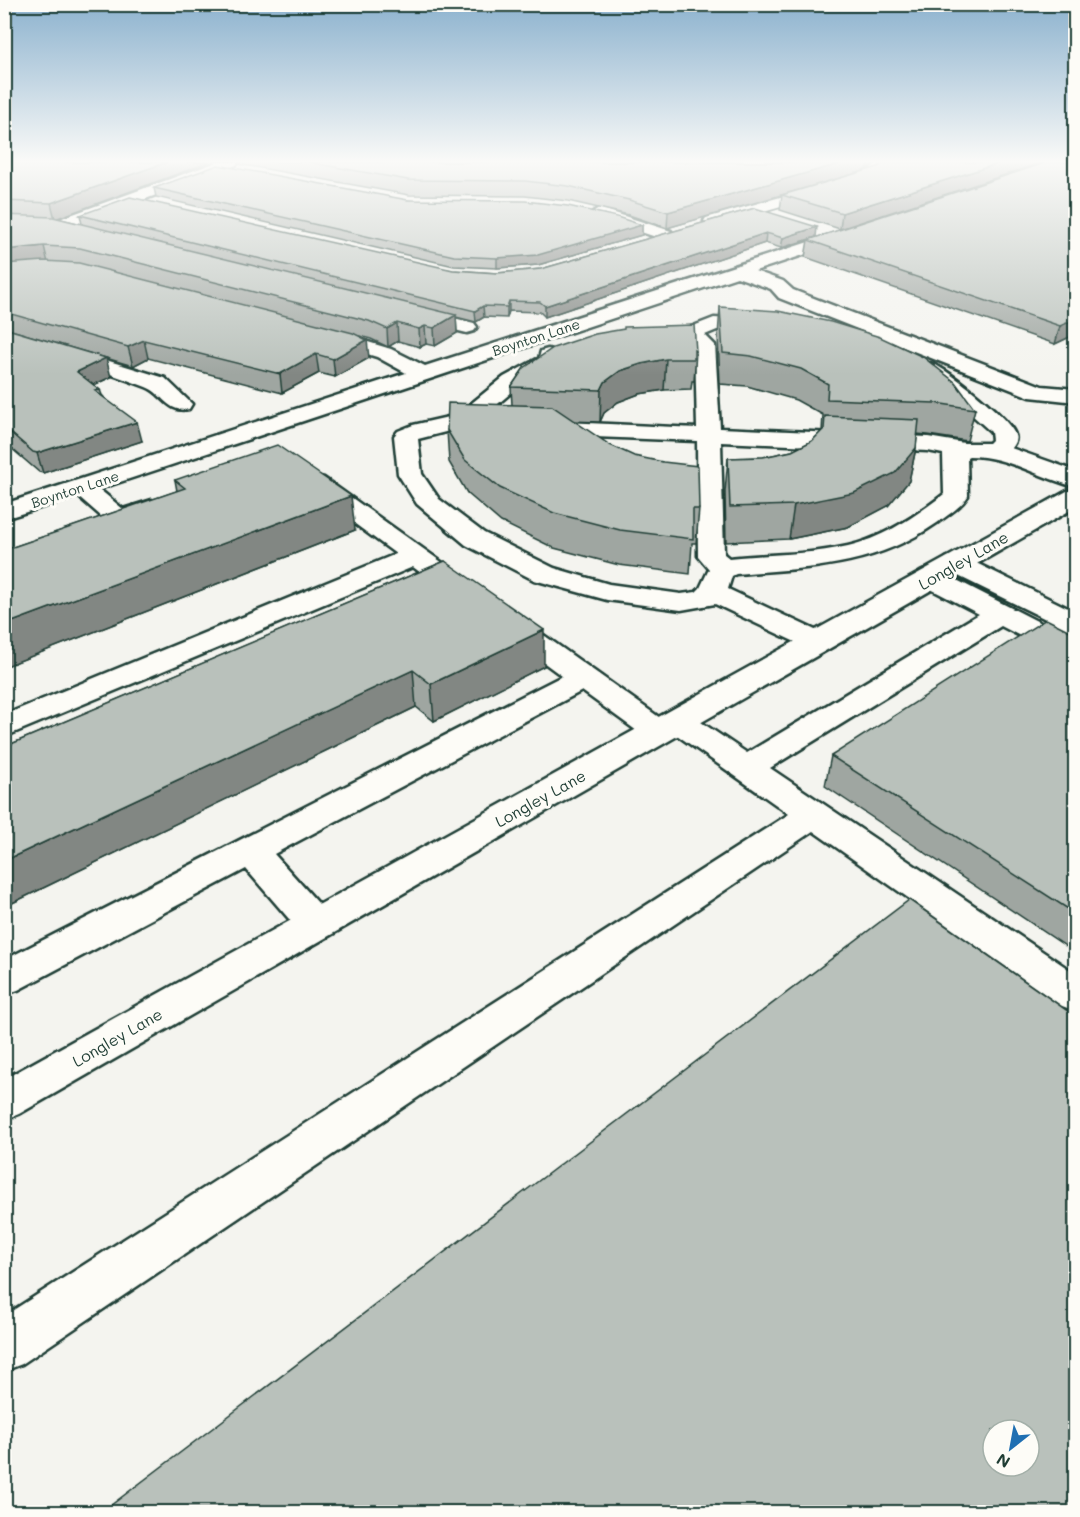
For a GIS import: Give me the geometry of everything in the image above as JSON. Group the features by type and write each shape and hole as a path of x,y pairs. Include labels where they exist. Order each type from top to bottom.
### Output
{"street":[{"path":"81,233 91,235"},
{"path":"633,244 670,233"},
{"path":"828,233 841,237"},
{"name":"Boynton Lane","path":"4,512 854,233"},
{"path":"738,271 777,285 786,294 1038,392 1076,396"},
{"path":"399,310 467,327"},
{"path":"631,344 668,341 714,324 781,329"},
{"path":"306,330 384,352 424,374"},
{"path":"691,333 705,345 711,556 719,581 818,642"},
{"path":"4,335 158,383 181,404"},
{"path":"460,423 469,418 490,397 535,366 560,357 549,356 523,342"},
{"path":"867,347 918,364 951,384 1004,434 1004,441 995,451"},
{"path":"497,426 460,423 414,430 406,436 410,474 430,504 475,539 544,574 607,592 681,602 704,599 730,566 825,557 869,548 934,515 956,496 955,453 963,450 975,448 995,451 1076,480"},
{"path":"520,428 928,444 963,450"},
{"path":"295,469 584,677 746,768 1076,995"},
{"path":"82,487 119,519"},
{"name":"Longley Lane","path":"4,1101 1076,496"},
{"path":"88,530 174,500"},
{"path":"4,727 415,556"},
{"path":"944,571 1068,610"},
{"path":"944,571 1000,615 1076,653"},
{"path":"746,768 1000,615"},
{"path":"4,979 584,677"},
{"path":"4,1346 814,814"},
{"path":"251,851 315,924"}],"building":[{"path":"4,233 118,233 456,315 434,328 425,326 419,329 397,323 387,329 369,321 80,248 44,246 4,250"},
{"path":"153,233 288,233 453,270 497,273 541,269 668,233 799,233 783,238 766,233 545,306 540,302 509,301 507,307 483,306 475,311"},
{"path":"352,233 615,233 538,255 497,258 454,256"},
{"path":"830,233 1076,233 1076,319 1060,326 808,240"},
{"path":"44,261 79,263 353,333 367,340 333,359 316,354 280,374 144,340 128,347 4,312 4,264"},
{"path":"720,307 778,311 831,322 880,337 923,357 955,382 975,409 935,403 827,399 828,384 801,369 751,356 723,353"},
{"path":"694,325 696,351 694,350 694,359 666,359 620,371 605,382 601,390 511,387 524,368 553,348 595,334 624,329 624,327"},
{"path":"4,328 106,358 77,372 100,390 95,391 137,422 37,453 33,452 4,427"},
{"path":"448,403 552,406 610,445 634,456 698,466 699,509 693,509 693,539 620,530 554,513 500,488 465,460 447,430"},
{"path":"825,416 919,420 916,448 895,473 854,493 794,505 730,507 728,458 763,457 792,451 812,441 824,429"},
{"path":"277,445 351,496 4,625 4,550 185,488 175,480"},
{"path":"445,561 544,630 431,684 413,670 4,861 4,747"},
{"path":"1046,619 1076,634 1076,914 831,756"},
{"path":"909,900 1076,1017 1076,1512 102,1512"}]}
